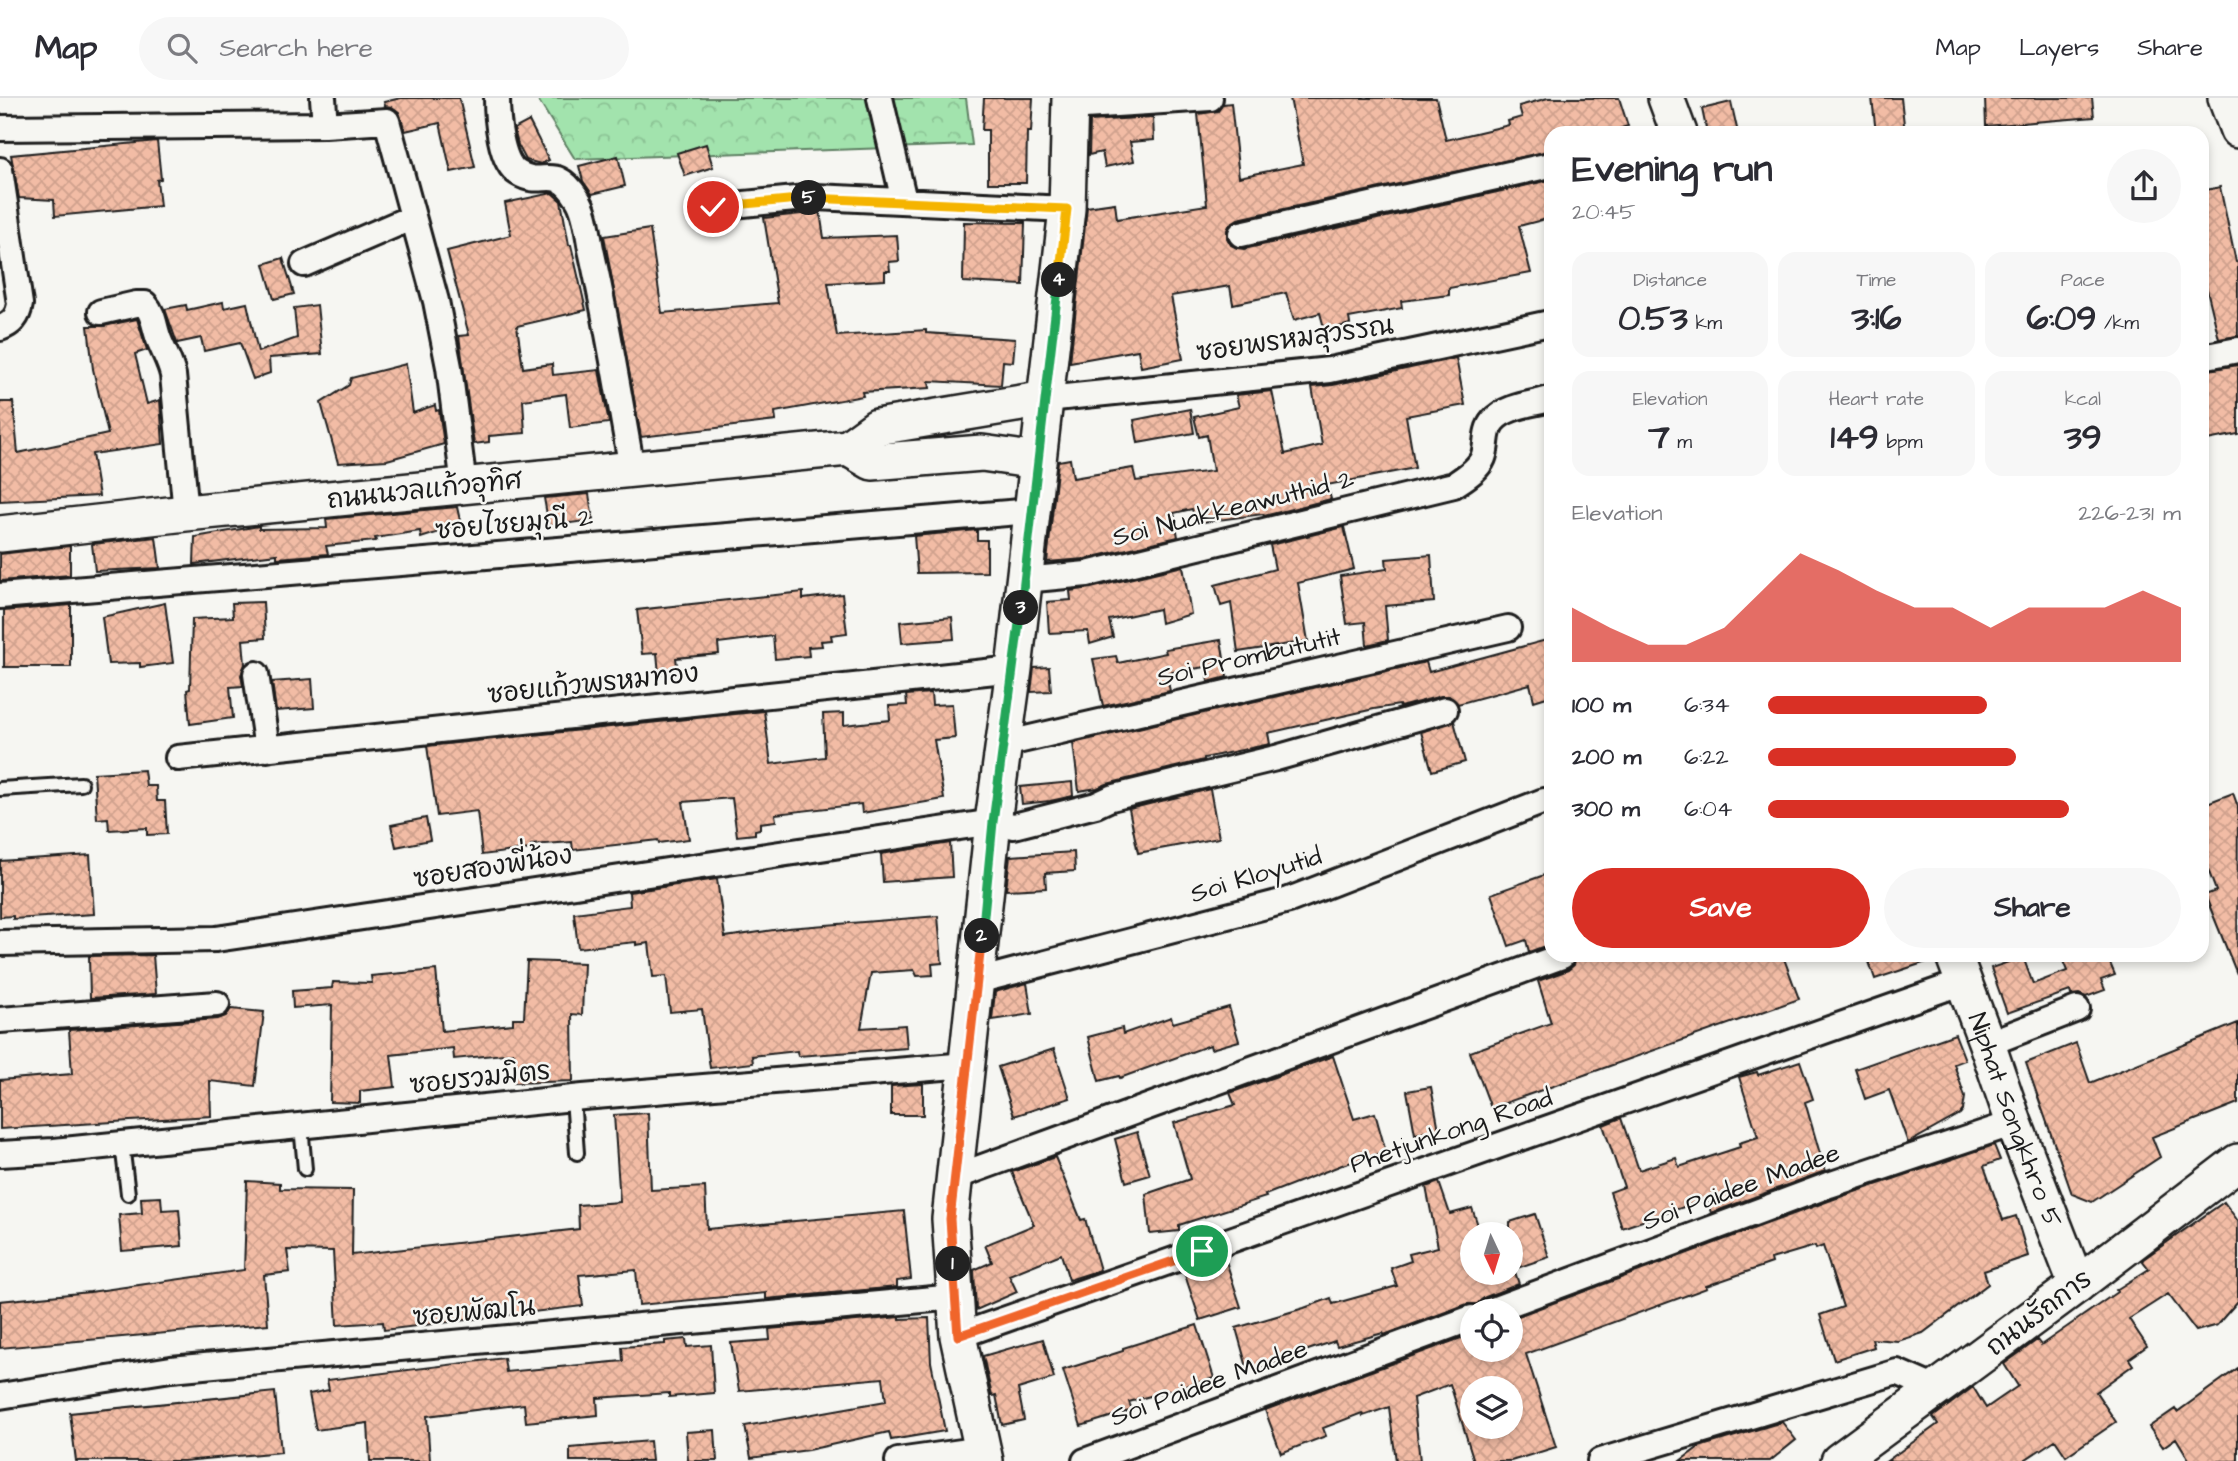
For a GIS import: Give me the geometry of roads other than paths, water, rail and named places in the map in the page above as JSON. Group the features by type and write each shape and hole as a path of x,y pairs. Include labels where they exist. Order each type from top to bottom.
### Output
{"street":[{"path":"323,98 325,125"},
{"path":"497,98 502,142 508,161 517,172 530,177 561,178 580,201 599,284 632,469"},
{"path":"880,98 904,201"},
{"path":"898,1461 984,1455 958,1336 950,1219 993,822 1014,669 1067,209 1069,103 1210,98"},
{"path":"2225,98 2238,130"},
{"path":"0,128 325,125 387,121 436,301 449,367 464,486"},
{"path":"1241,234 1544,165"},
{"path":"0,170 20,304 15,318 0,328"},
{"path":"713,207 816,197 1067,209"},
{"path":"304,264 413,217"},
{"path":"101,312 136,304 145,304 150,310 158,340 169,359 173,375 186,513"},
{"name":"ซอยพรหมสุวรรณ","path":"1046,399 1330,370 1544,324"},
{"path":"2209,356 2238,350"},
{"path":"848,448 877,427 1046,399"},
{"name":"Soi Nuakkeawuthid 2","path":"1024,580 1087,574 1454,485 1470,474 1483,459 1487,432 1494,419 1508,411 1544,401"},
{"name":"ถนนนวลแก้วอุทิศ","path":"0,534 186,513 848,448 872,462 982,453 1038,461"},
{"name":"ซอยไชยมุณี 2","path":"0,596 1032,511"},
{"name":"Soi Prombututit","path":"1003,744 1508,628"},
{"name":"ซอยแก้วพรหมทอง","path":"178,758 1014,669"},
{"path":"256,674 267,749"},
{"name":"ซอยสองพี่น้อง","path":"0,943 216,939 993,822 1014,826 1096,806 1111,798 1276,758 1445,710"},
{"name":"Soi Kloyutid","path":"977,981 1289,900 1544,801"},
{"path":"955,1177 1546,962"},
{"name":"Niphat Songkhro 5","path":"1958,969 2014,1124 2077,1285"},
{"name":"Phetjunkong Road","path":"958,1336 1958,969"},
{"path":"0,1020 217,1004"},
{"path":"1987,1044 2077,1009"},
{"name":"ซอยรวมมิตร","path":"0,1154 573,1098 967,1065"},
{"name":"Soi Paidee Madee","path":"1522,1299 1829,1185 2014,1124"},
{"name":"ถนนรัถการ","path":"1839,1461 2238,1162"},
{"name":"ซอยพัฒโน","path":"0,1396 171,1369 955,1297"},
{"name":"Soi Paidee Madee","path":"1085,1461 1460,1322"},
{"path":"1600,1461 1897,1372 1936,1389"}],"lane":[{"path":"0,789 81,784"},
{"path":"573,1098 577,1153"},
{"path":"300,1126 305,1169"},
{"path":"122,1144 128,1194"}]}
